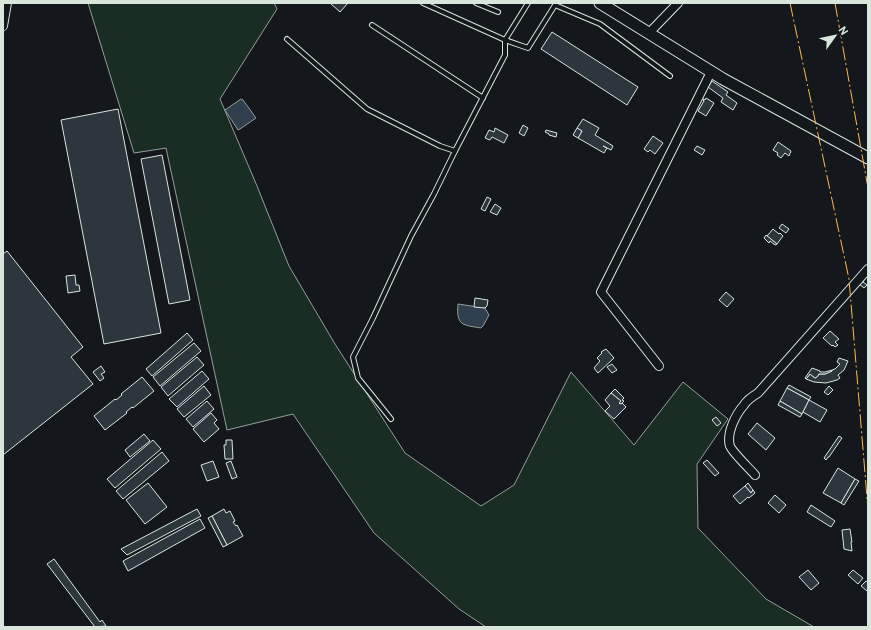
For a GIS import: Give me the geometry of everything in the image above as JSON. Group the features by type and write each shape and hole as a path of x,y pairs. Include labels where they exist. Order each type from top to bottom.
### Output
{"main road":[{"path":"600,3 711,72 868,158"}],"street":[{"path":"3,26 7,3"},
{"path":"649,33 678,3"},
{"path":"659,366 601,292 711,72"},
{"path":"755,475 730,446 729,436 735,418 744,404 758,393 868,269"}],"lane":[{"path":"422,3 431,5 505,40 528,48 555,5 600,24 670,76"},
{"path":"476,3 498,12"},
{"path":"391,419 358,378 353,357 411,236 505,55 505,40 528,3"},
{"path":"372,25 483,98"},
{"path":"287,39 367,109 440,146 455,151"}],"green space":[{"path":"88,3 274,3 277,9 220,99 289,266 335,344 405,453 481,506 514,485 571,372 634,445 683,382 728,419 697,464 698,528 766,599 814,627 486,627 459,609 374,533 293,414 227,430 166,148 134,153"}],"water":[{"path":"241,99 256,118 238,130 225,110"},
{"path":"458,304 485,308 489,315 483,326 481,328 462,323 458,317"}],"building":[{"path":"330,3 348,3 340,12"},
{"path":"552,32 638,87 627,105 541,49"},
{"path":"712,81 728,92 726,95 737,103 733,110 721,102 723,98 708,87"},
{"path":"706,98 714,103 706,116 698,111 704,101 703,99 705,100"},
{"path":"118,109 161,333 104,344 61,120"},
{"path":"583,119 599,128 595,135 613,146 611,150 607,148 604,153 578,138 582,131 577,128"},
{"path":"523,125 528,128 524,136 519,133"},
{"path":"495,128 508,135 504,143 492,137 490,140 485,138 489,130 494,132"},
{"path":"577,128 582,131 578,138 573,135"},
{"path":"546,130 557,133 556,137 549,135 545,132"},
{"path":"653,136 663,143 655,154 650,150 648,152 644,149"},
{"path":"778,142 791,151 789,156 785,153 781,158 777,155 778,153 773,150"},
{"path":"697,146 705,150 702,155 694,150"},
{"path":"162,155 190,300 169,304 141,159"},
{"path":"487,197 491,199 485,211 481,209"},
{"path":"495,204 501,208 497,215 490,212"},
{"path":"782,224 789,229 786,233 779,228"},
{"path":"773,229 783,236 777,244 767,236"},
{"path":"766,235 777,244 775,245 770,241 769,243 764,238"},
{"path":"7,251 83,347 71,357 93,384 3,455 3,254"},
{"path":"75,275 76,285 79,285 80,291 68,293 66,276"},
{"path":"863,279 863,282 867,285 864,288 859,284"},
{"path":"726,292 734,299 727,307 719,300"},
{"path":"475,298 488,300 487,306 485,308 474,307"},
{"path":"830,331 839,339 835,342 838,345 835,347 823,338"},
{"path":"187,333 193,340 152,376 146,369"},
{"path":"194,343 201,351 160,386 153,377"},
{"path":"606,349 614,358 598,373 594,368 600,361 597,358 602,353 601,352"},
{"path":"197,357 204,365 168,396 161,387"},
{"path":"839,358 848,361 844,370 838,375 840,378 837,380 826,383 814,382 806,379 810,374 815,378 819,374 825,374 832,371 840,364 837,362"},
{"path":"612,364 617,370 612,373 607,367"},
{"path":"101,366 105,372 101,374 104,378 100,381 93,372"},
{"path":"812,368 820,372 832,371 825,374 819,374 815,378 810,374 806,379 805,378"},
{"path":"202,371 209,379 177,407 169,399"},
{"path":"142,377 154,391 105,430 94,416 115,399 116,400"},
{"path":"789,385 811,397 809,400 787,388"},
{"path":"204,386 211,395 184,417 177,409"},
{"path":"829,386 833,390 828,395 824,392"},
{"path":"787,388 809,400 802,414 780,401"},
{"path":"615,389 624,398 622,400 624,401 621,404 619,403 621,401 611,393"},
{"path":"611,393 621,401 619,403 622,403 626,407 614,419 605,411 610,406 605,400"},
{"path":"809,400 827,410 820,422 803,412"},
{"path":"207,401 214,409 193,427 186,419"},
{"path":"780,401 802,414 800,417 778,405"},
{"path":"211,413 217,420 214,423 219,429 204,442 193,429"},
{"path":"716,417 721,423 717,426 712,420"},
{"path":"757,423 775,438 766,450 748,434"},
{"path":"144,434 150,441 130,457 125,450"},
{"path":"839,436 842,438 826,460 824,458"},
{"path":"153,440 161,449 115,488 107,479"},
{"path":"226,440 232,440 233,459 225,459 224,445 226,445"},
{"path":"162,452 169,461 123,499 116,491"},
{"path":"707,460 719,473 715,476 703,463"},
{"path":"213,461 219,477 207,481 201,465"},
{"path":"231,461 237,477 232,479 226,463"},
{"path":"838,468 855,479 841,503 823,493"},
{"path":"855,479 859,481 844,505 841,503"},
{"path":"148,483 167,507 145,524 126,500"},
{"path":"748,483 753,490 751,493 745,486"},
{"path":"745,486 751,493 753,490 755,493 740,504 733,496"},
{"path":"775,495 786,505 779,513 768,503"},
{"path":"811,505 835,521 831,527 807,512"},
{"path":"197,509 201,516 127,555 121,549"},
{"path":"224,509 226,513 230,511 235,521 233,522 236,526 237,525 243,536 227,545 212,516"},
{"path":"212,516 227,545 223,547 208,518"},
{"path":"200,519 205,528 128,571 123,561"},
{"path":"850,529 852,551 844,549 842,530"},
{"path":"54,559 100,622 102,620 106,626 95,627 47,564"},
{"path":"808,570 819,583 811,590 799,577"},
{"path":"853,570 863,578 858,584 848,575"},
{"path":"866,581 868,582 867,591 861,586"}],"power":[{"path":"790,3 849,279 868,510"},
{"path":"835,3 868,188"}]}
